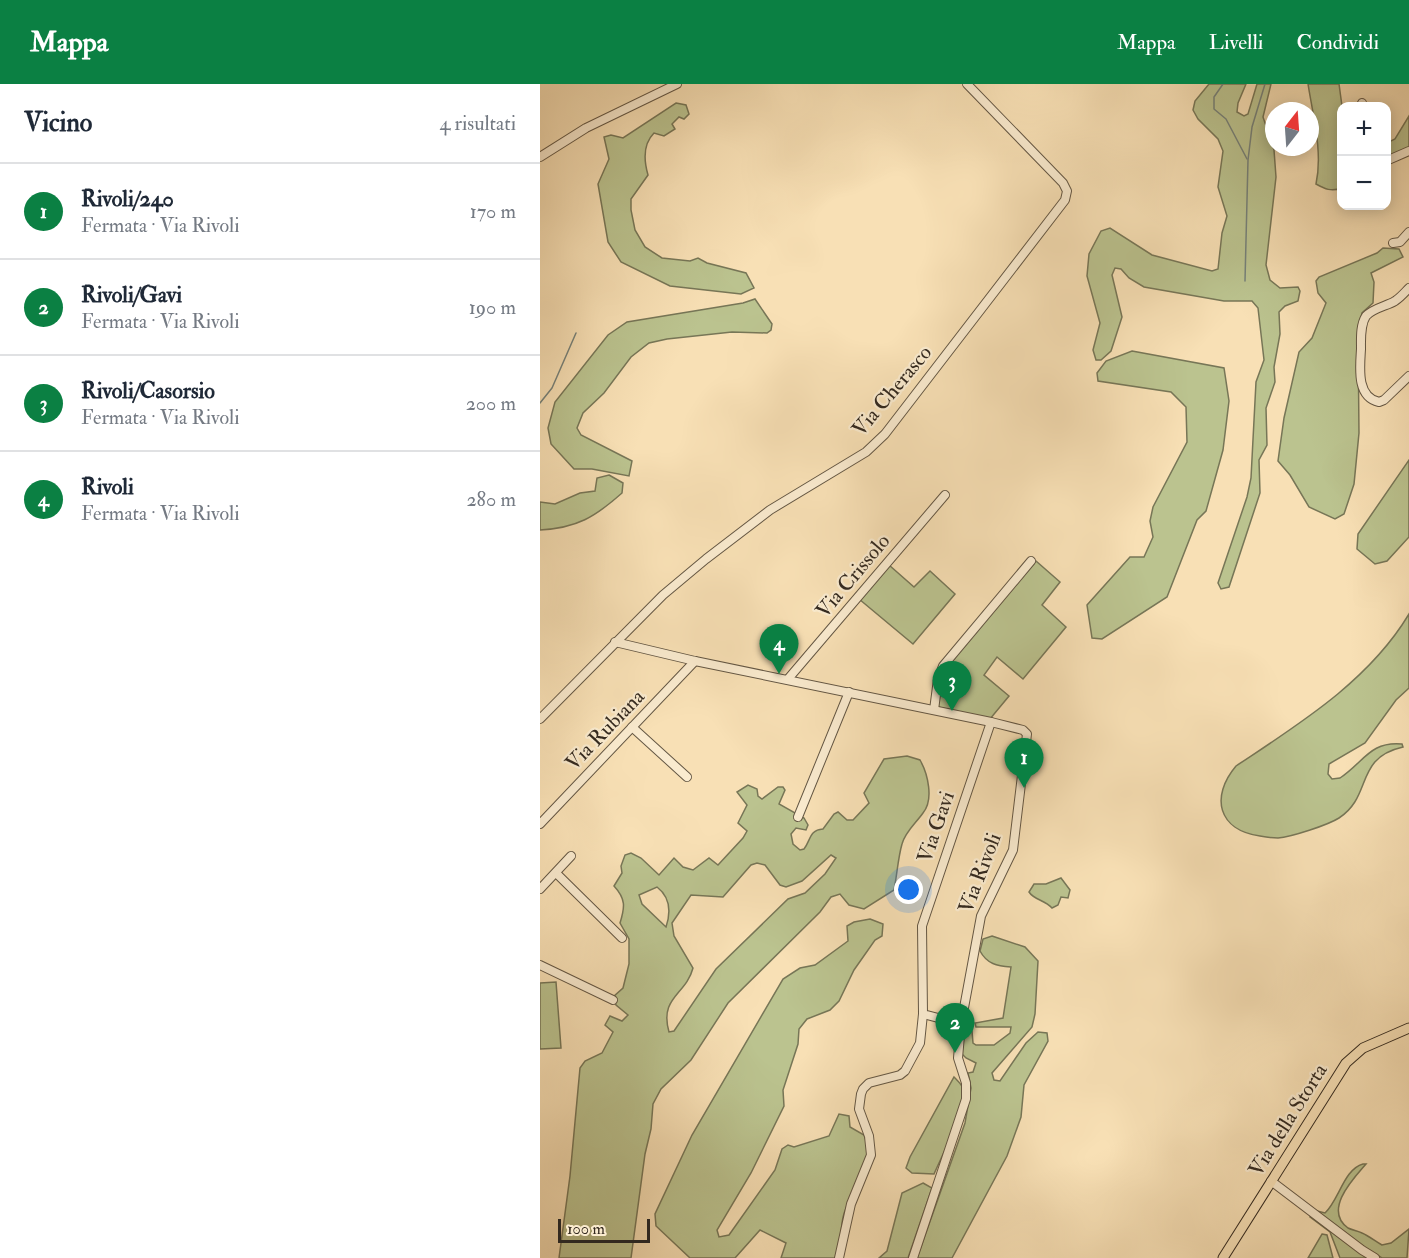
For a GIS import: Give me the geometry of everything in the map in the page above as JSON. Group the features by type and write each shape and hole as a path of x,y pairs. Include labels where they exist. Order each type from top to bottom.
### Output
{"main road":[{"name":"Via della Storta","path":"1223,1258 1346,1063 1364,1048 1409,1028"}],"street":[{"path":"540,157 586,128 677,84"},
{"name":"Via Cherasco","path":"540,719 663,595 706,559 770,510 867,452 885,434 1065,200 1067,191 1063,183 967,84"},
{"path":"1391,159 1409,151"},
{"path":"1393,243 1400,242 1409,232"},
{"path":"1409,288 1397,299 1371,312 1365,318 1361,334 1360,375 1362,386 1368,396 1379,402 1409,376"},
{"name":"Via Crissolo","path":"788,679 945,495"},
{"path":"934,710 938,679 943,666 1030,561"},
{"name":"Via Rivoli","path":"615,642 695,661 991,722 1023,730 1027,734 1013,850 981,916 961,1024 958,1058 966,1083 966,1100 913,1258"},
{"name":"Via Rubiana","path":"540,824 695,661"},
{"path":"798,817 849,692"},
{"name":"Via Gavi","path":"839,1258 851,1204 871,1155 870,1143 859,1109 861,1094 869,1083 900,1075 905,1071 918,1047 923,1014 922,932 924,921 991,722"},
{"path":"632,727 687,777"},
{"path":"540,890 571,856"},
{"path":"556,873 622,938"},
{"path":"540,965 613,1000"},
{"path":"923,1014 961,1024"},
{"path":"1271,1181 1375,1258"}],"green space":[{"path":"1209,84 1246,84 1238,103 1237,112 1244,116 1248,114 1257,84 1271,84 1263,117 1265,156 1274,156 1276,177 1266,265 1270,280 1280,288 1298,287 1300,291 1298,301 1285,306 1279,312 1280,334 1274,367 1275,382 1266,408 1267,445 1259,460 1260,493 1229,587 1221,589 1218,583 1247,497 1251,478 1256,382 1264,360 1258,308 1252,301 1224,301 1144,287 1129,278 1121,269 1115,268 1112,275 1122,317 1111,351 1101,360 1096,360 1093,350 1100,323 1087,276 1089,254 1101,231 1110,228 1152,255 1212,271 1218,269 1222,233 1227,216 1218,187 1223,151 1218,139 1198,119 1193,110 1195,101"},
{"path":"1308,84 1339,84 1341,102 1337,102 1337,189 1335,190 1316,184 1319,156 1319,102 1311,102"},
{"path":"676,103 686,105 689,114 684,119 679,117 672,124 675,129 664,136 654,133 650,137 645,158 648,175 631,199 635,230 645,247 662,258 690,261 698,258 707,263 746,273 754,288 741,294 670,286 621,262 608,242 598,184 609,159 604,137 611,135 623,138"},
{"path":"1409,116 1409,148 1391,155 1391,141 1395,139"},
{"path":"1383,248 1399,249 1403,257 1371,273 1374,282 1373,303 1362,313 1358,332 1359,433 1354,484 1344,514 1335,519 1309,507 1290,475 1278,461 1284,418 1299,352 1312,338 1326,303 1318,293 1316,281 1319,277 1377,253"},
{"path":"755,299 772,324 771,330 767,333 732,332 649,343 631,357 604,393 583,413 577,428 581,435 632,461 629,476 592,469 574,469 551,444 548,428 555,402 608,335 627,322 743,303"},
{"path":"1132,351 1224,368 1229,401 1223,450 1206,511 1197,520 1167,597 1102,639 1092,638 1087,605 1130,557 1144,557 1153,537 1150,521 1153,507 1187,442 1186,407 1171,392 1098,381 1097,373 1106,361"},
{"path":"1409,460 1409,537 1387,561 1375,564 1357,549 1358,534"},
{"path":"609,475 623,483 622,493 612,501 585,520 565,527 540,530 540,502 555,504 580,493 595,491 597,478"},
{"path":"1036,561 1060,582 1042,605 1066,627 1023,679 997,657 984,675 1009,696 990,719 938,707 942,673"},
{"path":"889,565 914,587 930,571 955,594 913,644 859,599"},
{"path":"1409,614 1409,688 1396,700 1365,743 1329,764 1328,774 1332,779 1340,778 1368,754 1382,746 1402,744 1403,747 1388,752 1377,760 1370,768 1350,809 1334,821 1278,838 1246,833 1235,827 1222,810 1221,800 1223,789 1236,766 1308,717 1353,680 1393,638"},
{"path":"907,756 920,760 929,787 926,808 903,840 894,890 864,909 849,905 840,894 831,897 820,912 728,1003 691,1060 661,1089 653,1104 631,1258 559,1258 570,1176 580,1068 585,1061 602,1053 613,1032 605,1025 610,1016 622,1021 628,1015 616,1005 613,997 623,988 629,964 629,939 620,923 623,903 621,895 614,886 622,873 621,866 625,855 631,853 641,858 659,875 674,858 683,867 693,870 709,858 718,865 747,831 738,823 747,805 737,792 748,785 757,789 758,796 762,799 778,787 783,787 785,790 779,804 804,818 808,825 806,830 796,828 791,834 793,844 800,850 804,849 813,833 823,829 834,814 838,812 847,820 853,820 869,803 864,793 884,759","holes":["831,855 836,858 825,874 805,893 788,899 716,969 674,1031 669,1032 667,1020 670,1003 690,977 693,968 674,936 672,923 691,895 723,897 751,865 757,863 765,865 780,885 786,887 802,881","657,887 667,900 669,916 666,927 642,904 639,895"]},
{"path":"1061,878 1070,890 1068,898 1061,897 1058,905 1052,908 1029,892 1034,884 1046,884"},
{"path":"870,919 883,924 882,936 875,940 854,970 839,1001 830,1010 807,1019 799,1029 798,1044 783,1090 784,1106 751,1173 717,1230 719,1237 729,1235 775,1170 782,1149 788,1145 794,1147 829,1136 839,1114 849,1116 850,1127 864,1135 870,1151 844,1214 837,1258 781,1258 786,1243 760,1230 735,1258 690,1258 656,1226 655,1214 692,1135 783,979 800,968 815,965 848,941 847,926"},
{"path":"992,936 1025,947 1038,961 1035,1014 1032,1027 992,1073 994,1080 1000,1081 1026,1043 1038,1032 1047,1033 1048,1041 1024,1085 1021,1117 1007,1156 952,1258 917,1258 965,1123 971,1088 968,1073 973,1072 976,1063 961,1053 963,1029 972,1031 973,1043 976,1045 994,1045 1010,1033 1011,1027 976,1027 975,1023 1003,1018 1011,967 993,963 986,959 980,951 983,939"},
{"path":"556,982 561,1048 540,1049 540,983"},
{"path":"954,1077 964,1093 957,1121 947,1145 934,1174 912,1173 906,1168 910,1157"},
{"path":"1366,1164 1348,1186 1339,1204 1338,1213 1341,1221 1348,1228 1365,1234 1382,1245 1391,1243 1409,1229 1407,1258 1382,1258 1354,1242 1317,1211 1325,1213 1346,1178 1356,1167"},
{"path":"923,1183 932,1188 908,1258 879,1258 887,1251 902,1193"},
{"path":"1312,1215 1371,1258 1340,1258 1330,1232 1310,1217"},
{"path":"1322,1234 1327,1235 1333,1258 1308,1258"}],"waterway":[{"path":"1223,84 1214,97 1214,109 1226,119 1247,159"},
{"path":"1245,281 1248,160 1252,127 1265,84"},
{"path":"540,403 552,388 576,333"}],"place":[{"name":"Rivoli","path":"779,674"},
{"name":"Rivoli/Casorsio","path":"952,711"},
{"name":"Rivoli/240","path":"1024,788"},
{"name":"Rivoli/Gavi","path":"955,1053"}]}
